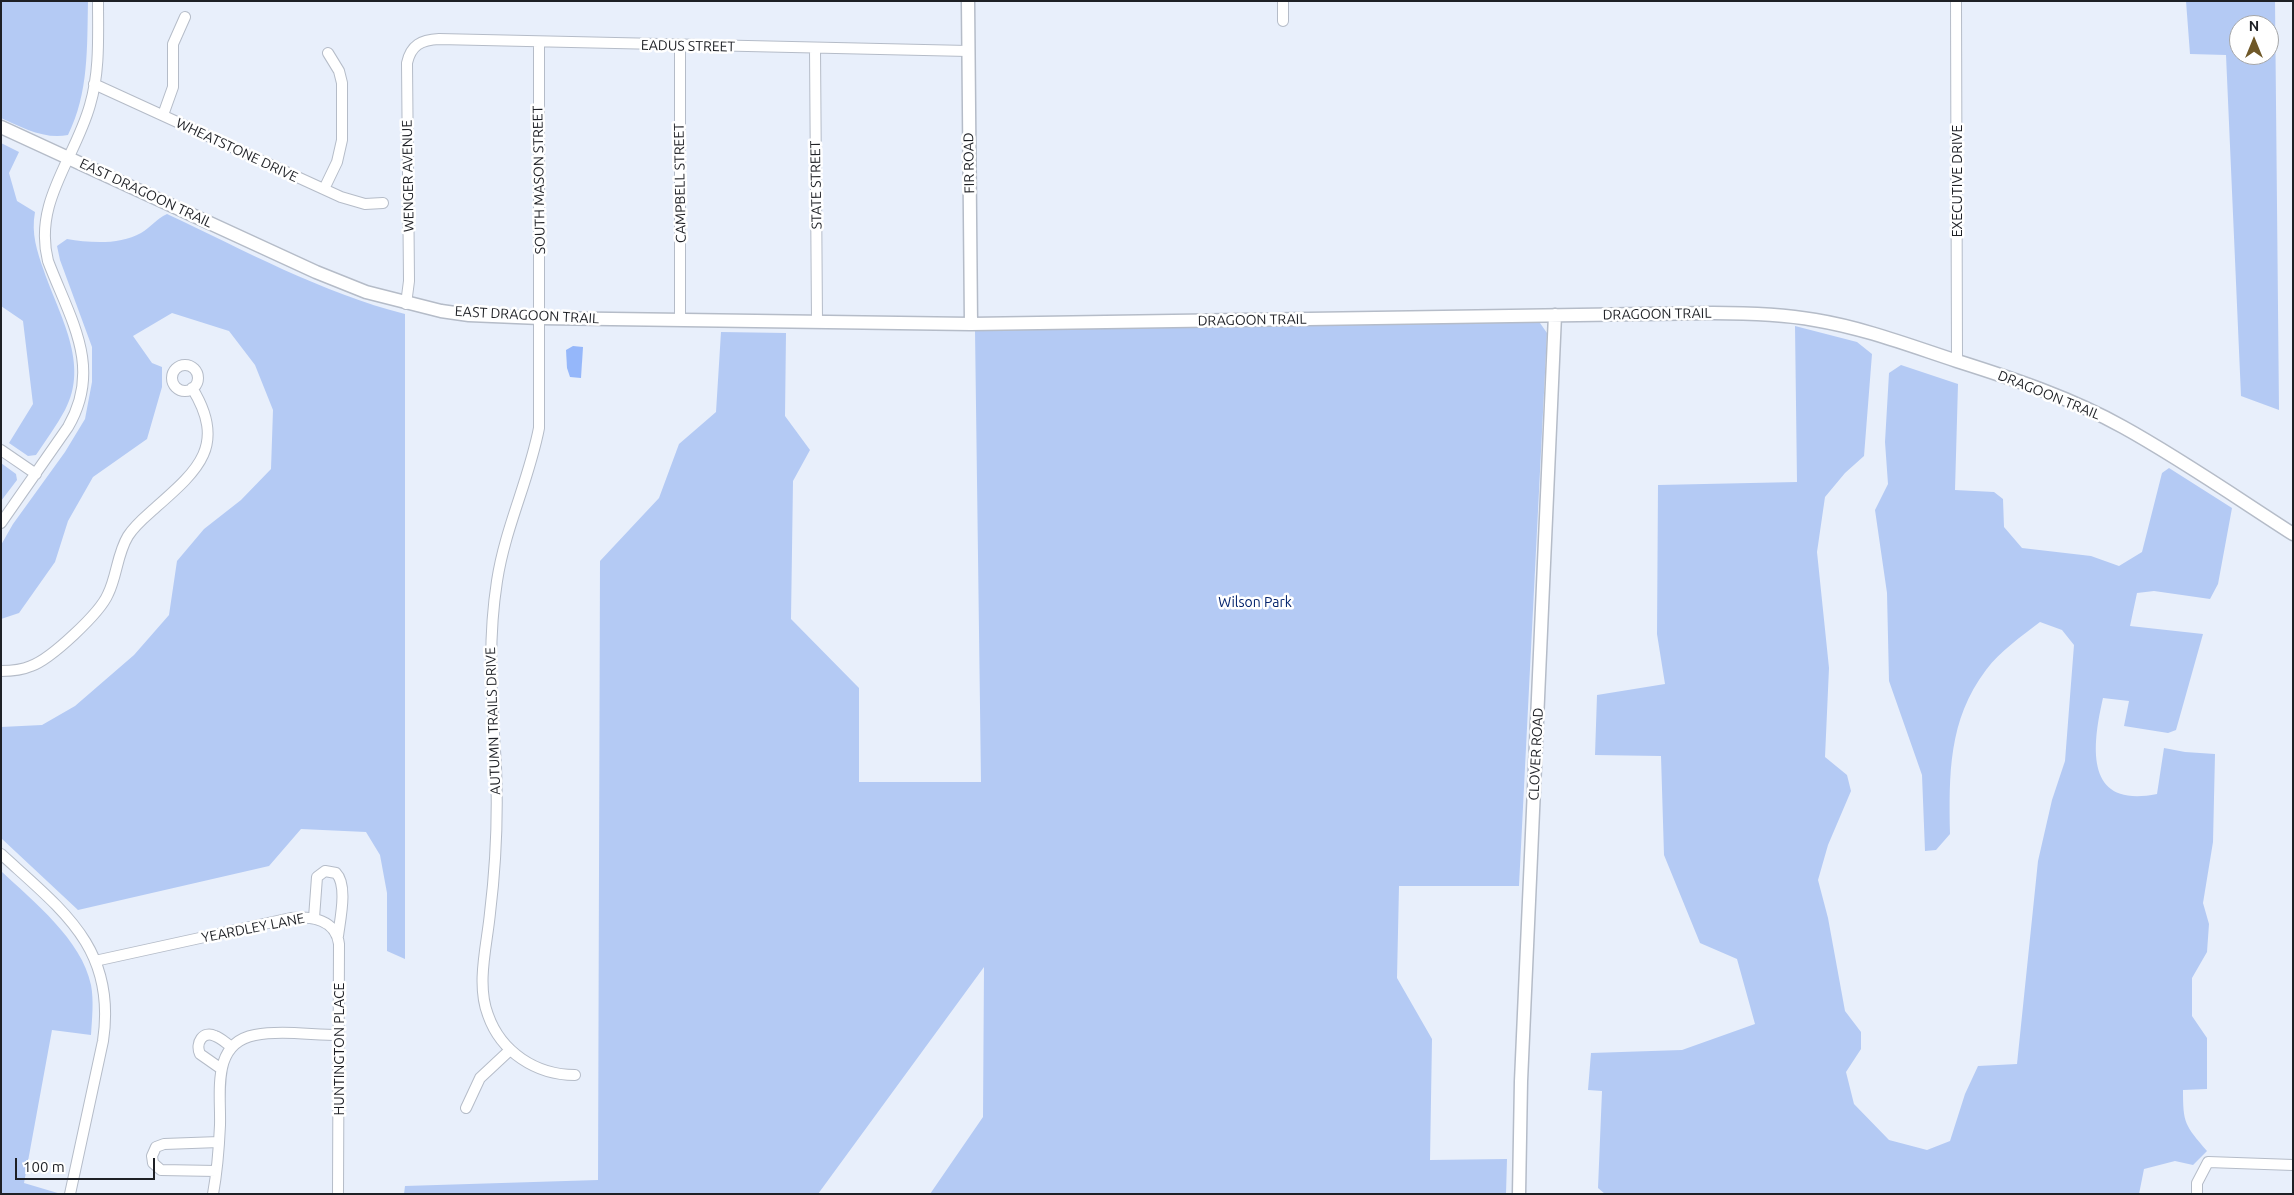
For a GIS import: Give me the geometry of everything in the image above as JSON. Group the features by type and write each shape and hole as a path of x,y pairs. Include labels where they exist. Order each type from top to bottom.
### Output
{"street":[{"path":"1,523 76,414 84,382 84,362 80,341 48,261 44,238 47,209 90,106 94,84 98,1"},
{"name":"FIR ROAD","path":"968,1 971,324"},
{"path":"1283,1 1284,21"},
{"name":"EXECUTIVE DRIVE","path":"1956,1 1957,361"},
{"path":"163,115 173,87 174,44 185,17"},
{"name":"EADUS STREET","path":"412,48 421,41 430,39 968,51"},
{"name":"SOUTH MASON STREET","path":"539,42 540,318"},
{"name":"CAMPBELL STREET","path":"680,46 680,320"},
{"name":"WENGER AVENUE","path":"406,304 409,281 407,63 412,48"},
{"name":"STATE STREET","path":"815,48 817,322"},
{"path":"324,190 337,162 342,140 342,83 339,71 328,53"},
{"name":"WHEATSTONE DRIVE","path":"94,84 324,190 354,202 383,203"},
{"name":"EAST DRAGOON TRAIL","path":"1,127 324,275 366,292 406,304 469,315 540,318 971,324"},
{"name":"DRAGOON TRAIL","path":"971,324 1713,312 1798,317 1856,329 2047,392 2121,426 2293,534"},
{"name":"CLOVER ROAD","path":"1519,1194 1521,1081 1556,315"},
{"name":"AUTUMN TRAILS DRIVE","path":"540,318 539,428 501,558 490,648 497,814 494,882 483,984 484,1003 494,1030 510,1050 521,1059 549,1072 575,1075"},
{"path":"1,671 22,669 40,662 93,616 110,591 122,548 128,537 141,521 196,470 205,453 209,429 202,404 192,388"},
{"path":"1,450 36,474"},
{"path":"1,854 72,920 86,940 95,961 104,993 105,1030 70,1194"},
{"name":"YEARDLEY LANE","path":"95,961 291,918 314,918 317,877 325,871 336,873 342,881 342,907 338,936"},
{"path":"314,918 331,927 338,936"},
{"name":"HUNTINGTON PLACE","path":"338,936 338,1194"},
{"path":"220,1068 200,1054 199,1040 208,1034 213,1035 232,1047"},
{"path":"212,1194 219,1142 220,1068 232,1047 238,1041 254,1035 339,1035"},
{"path":"466,1108 480,1078 510,1050"},
{"path":"216,1170 162,1170 153,1163 152,1156 156,1147 164,1144 219,1142"},
{"path":"2197,1194 2197,1183 2208,1162 2293,1165"}],"green space":[{"path":"1,1 88,1 86,70 80,103 68,135 51,136 42,134 25,129 1,118"},
{"path":"2186,1 2275,1 2275,15 2229,15 2229,65 2276,65 2279,410 2241,396 2226,55 2190,54"},
{"path":"1,143 19,152 9,173 17,201 35,212 34,235 37,249 70,340 73,357 72,393 65,410 36,455 28,456 9,443 33,404 23,321 1,306"},
{"path":"167,214 314,283 344,295 405,314 405,959 387,951 387,893 380,855 366,832 301,829 269,866 78,910 1,838 1,727 42,725 75,706 134,655 169,615 177,561 204,529 241,500 271,469 273,410 255,365 229,331 172,313 133,336 152,363 162,367 162,387 147,439 93,477 68,521 55,562 19,613 1,619 1,545 13,524 65,452 85,419 92,382 92,347 60,260 57,246 67,239 95,242 124,240 141,233"},
{"name":"Wilson Park","path":"1532,320 1540,323 1547,333 1519,886 1399,886 1397,978 1432,1039 1430,1160 1507,1159 1506,1194 930,1194 983,1117 984,967 818,1194 404,1194 405,1186 598,1180 600,561 659,498 679,444 716,412 721,332 786,333 785,416 810,450 793,481 791,619 859,688 859,782 981,782 975,330"},
{"path":"1795,326 1857,342 1872,354 1864,456 1845,473 1825,497 1817,552 1829,668 1825,757 1847,775 1851,791 1828,845 1818,880 1828,918 1845,1011 1861,1032 1861,1049 1846,1072 1854,1104 1889,1140 1927,1150 1950,1141 1965,1094 1978,1066 2017,1064 2038,861 2052,800 2065,761 2074,645 2062,630 2040,622 2004,650 1986,670 1964,708 1953,749 1950,791 1950,834 1936,850 1925,851 1922,775 1889,681 1887,593 1875,510 1888,484 1885,442 1889,373 1901,365 1958,384 1955,490 1994,492 2003,499 2004,527 2022,548 2091,556 2119,566 2142,552 2162,473 2169,468 2232,508 2218,584 2210,599 2154,591 2137,593 2130,626 2203,634 2176,730 2168,733 2124,726 2129,701 2103,698 2099,717 2096,753 2098,770 2105,783 2116,792 2133,796 2157,794 2164,748 2185,752 2215,754 2213,842 2203,903 2209,924 2207,952 2192,978 2192,1016 2207,1038 2207,1089 2183,1090 2187,1124 2207,1151 2193,1165 2175,1161 2144,1169 2139,1194 1605,1194 1598,1188 1602,1091 1588,1090 1591,1053 1682,1050 1755,1024 1737,959 1700,943 1664,855 1661,756 1595,755 1597,695 1665,684 1657,634 1658,485 1797,482"},
{"path":"1,463 16,474 17,480 1,501"},
{"path":"1,871 55,922 67,937 78,952 86,968 91,985 93,1004 91,1035 52,1030 24,1183 61,1194 1,1194"}],"shaded area":[{"path":"573,346 583,347 581,378 570,377 567,368 566,350"}]}
